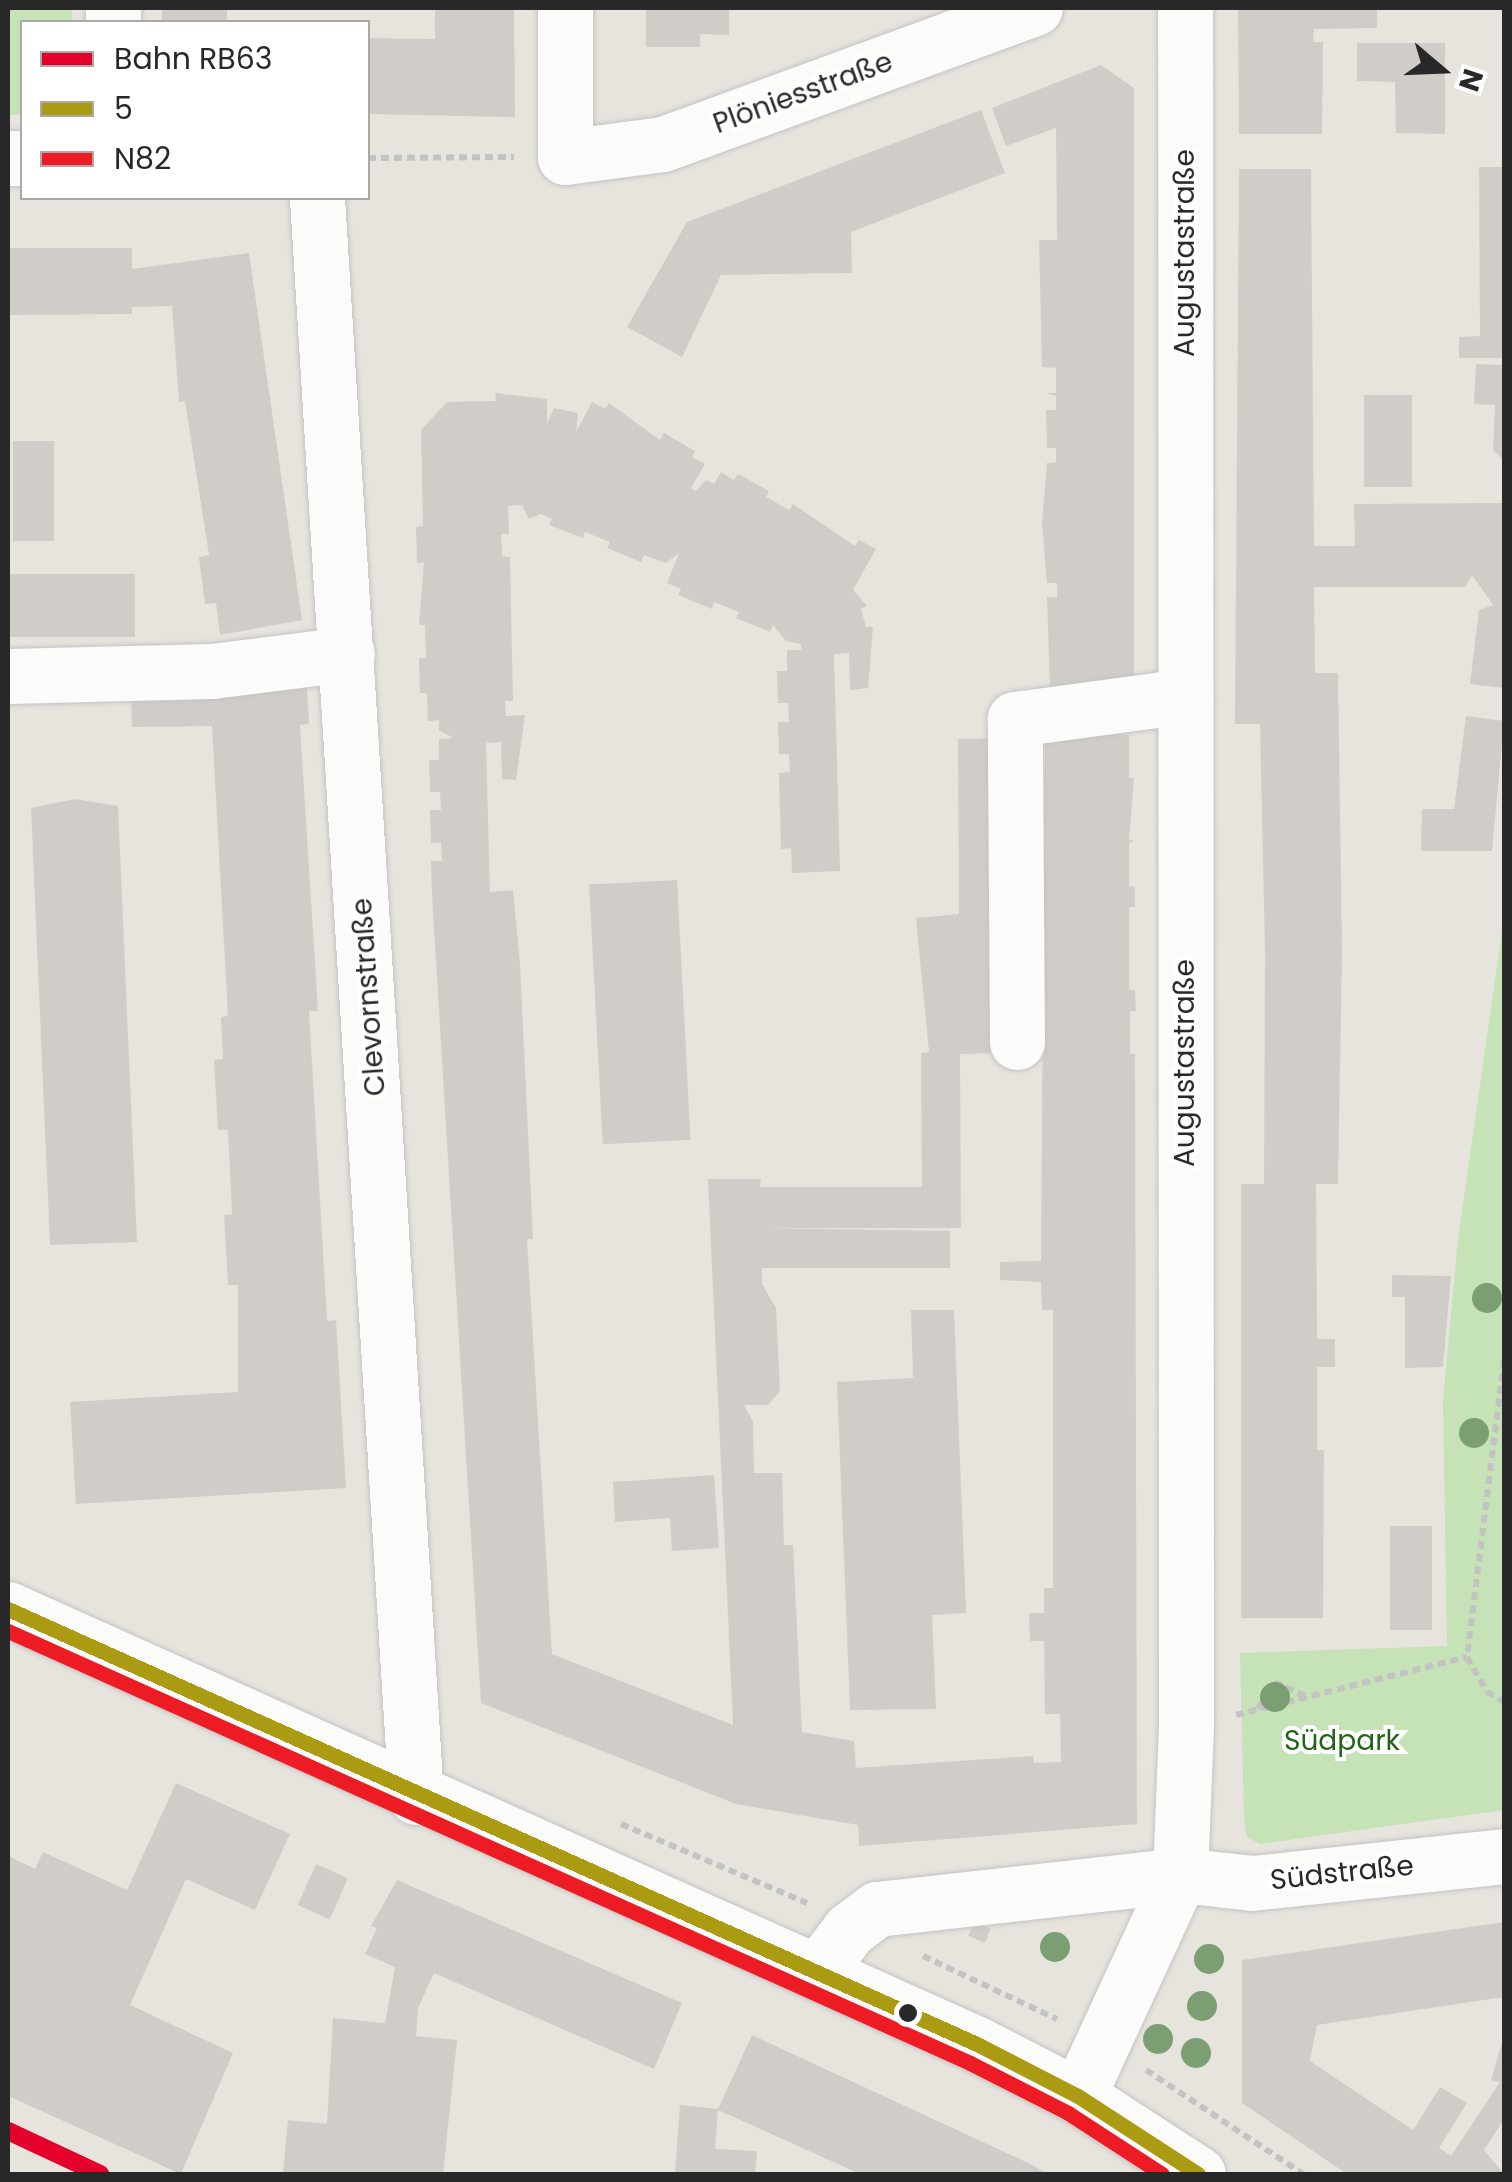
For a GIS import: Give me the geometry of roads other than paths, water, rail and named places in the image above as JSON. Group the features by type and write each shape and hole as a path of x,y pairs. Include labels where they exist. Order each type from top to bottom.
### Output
{"street":[{"name":"Plöniesstraße","path":"565,8 565,157 662,144 1035,8"},
{"name":"Augustastraße","path":"1078,2096 1180,1874 1186,1727 1185,8"},
{"name":"Clevornstraße","path":"317,200 416,1797"},
{"path":"8,676 212,671 347,654"},
{"path":"1017,1042 1015,719 1184,696"},
{"path":"8,1610 416,1797 819,1970 1078,2096 1198,2174"},
{"name":"Südstraße","path":"819,1970 848,1930 877,1908 1180,1874 1252,1883 1504,1856"}],"rail line":[{"name":"RB63","path":"8,2131 100,2174"}],"park label":[{"name":"Südpark","path":"1342,1741"}]}
